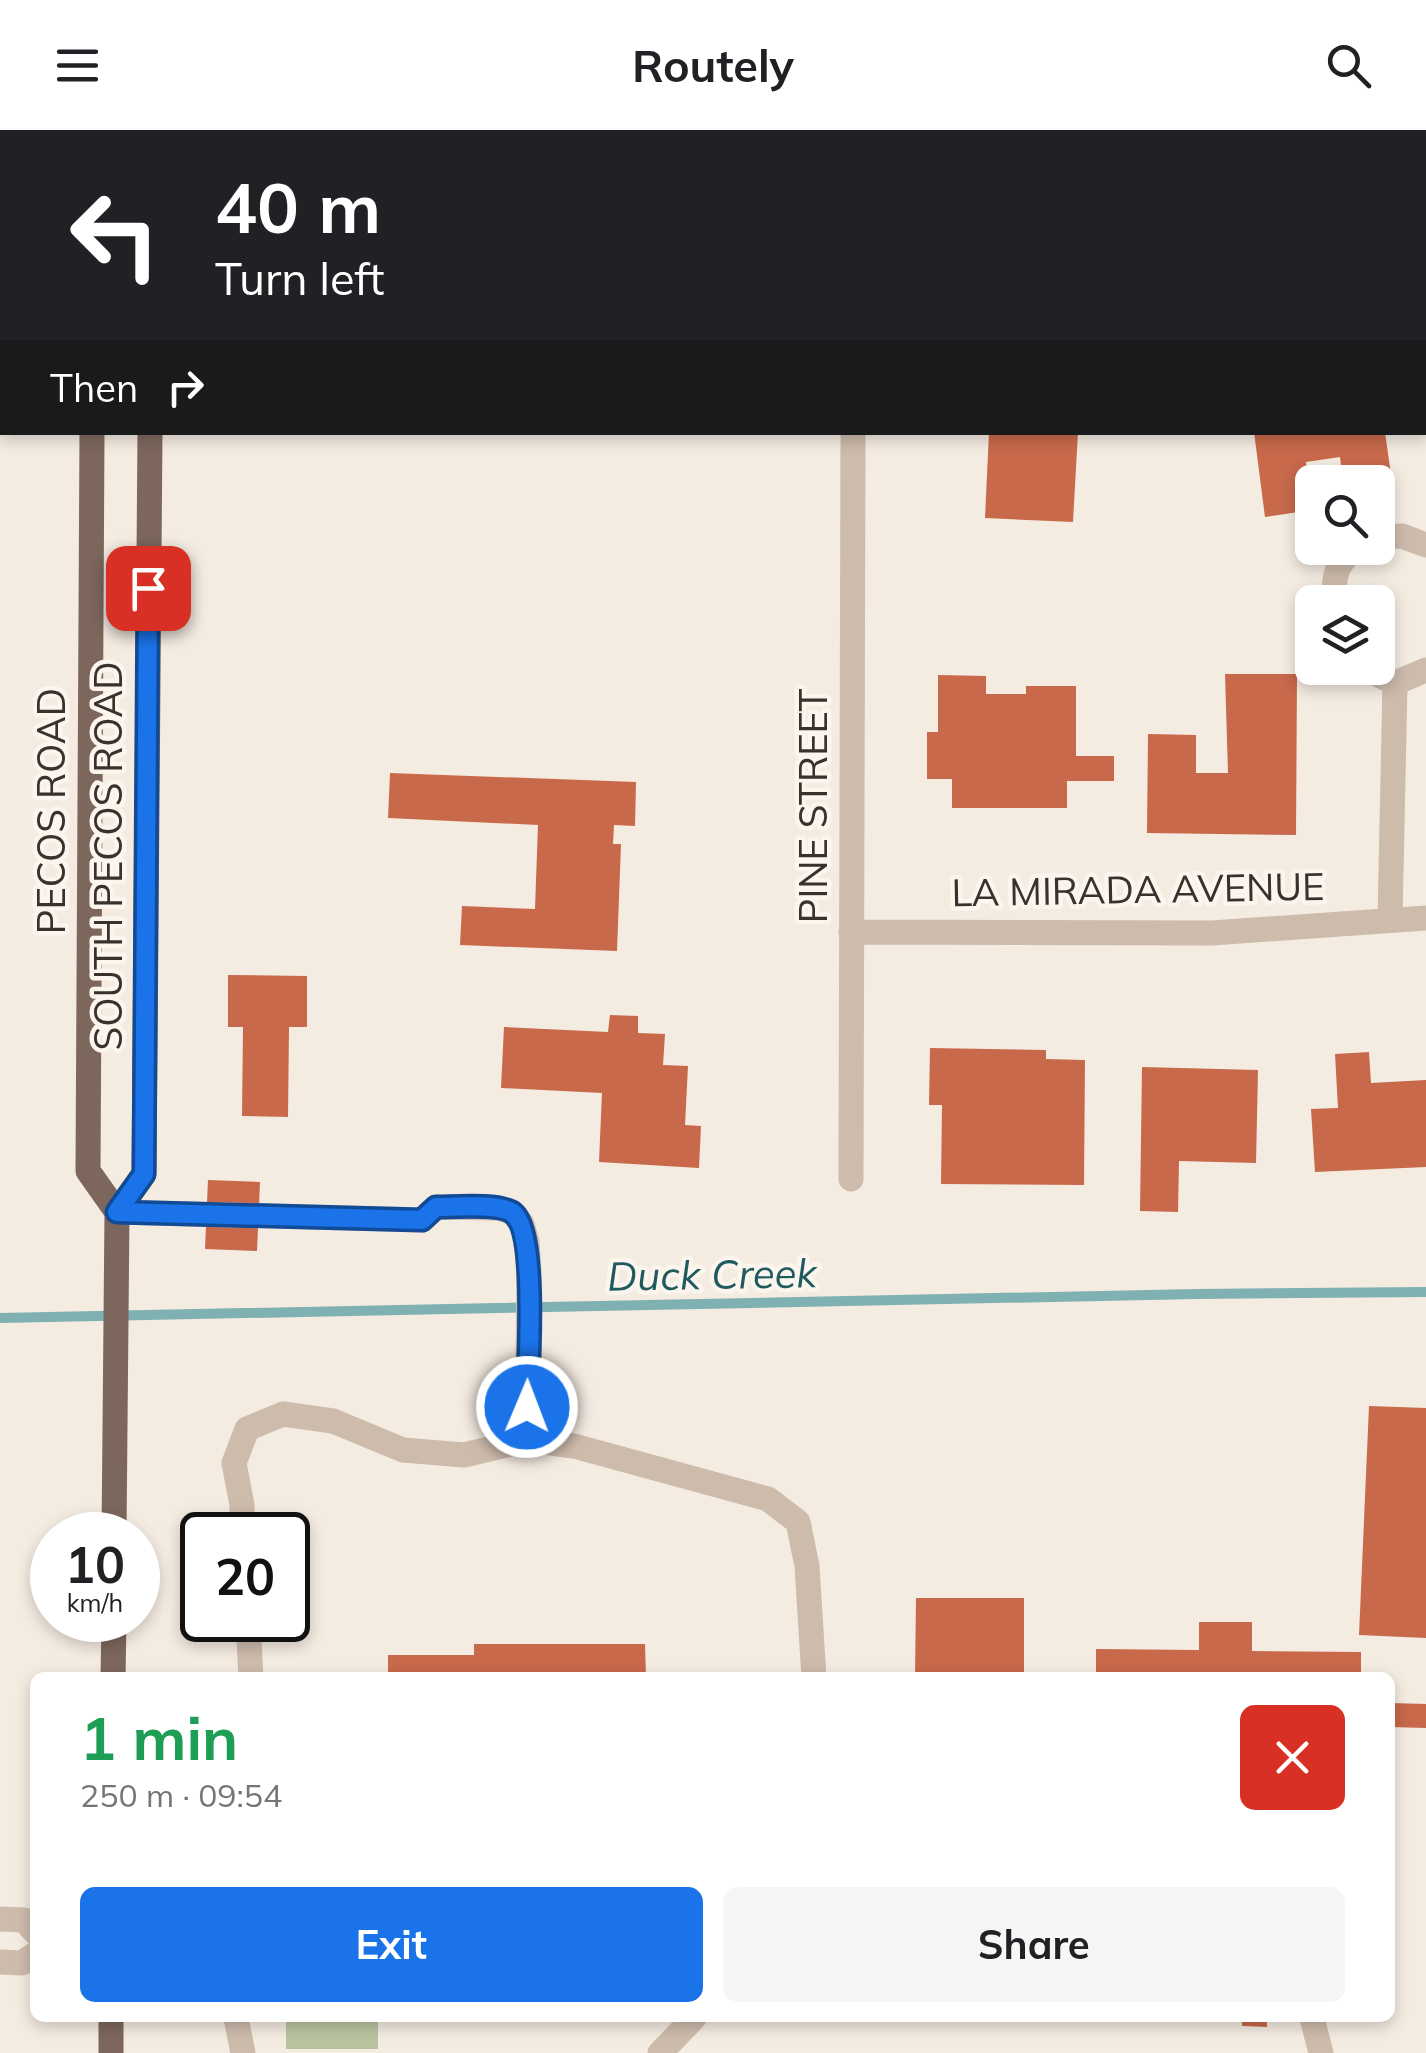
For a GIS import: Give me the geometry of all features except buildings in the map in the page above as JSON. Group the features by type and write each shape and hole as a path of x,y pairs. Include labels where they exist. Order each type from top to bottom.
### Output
{"main road":[{"name":"PECOS ROAD","path":"92,435 88,1171 117,1212"},
{"name":"SOUTH PECOS ROAD","path":"117,1212 144,1174 150,435"},
{"path":"114,1512 117,1212"},
{"path":"113,1672 114,1642"},
{"path":"110,2053 111,2022"}],"street":[{"name":"PINE STREET","path":"851,1179 853,435"},
{"path":"1395,536 1426,545"},
{"path":"1395,683 1426,670"},
{"path":"1390,919 1395,685"},
{"name":"LA MIRADA AVENUE","path":"851,932 1212,933 1426,918"},
{"path":"117,1212 422,1220 436,1207 498,1208 512,1212 522,1224 529,1273 526,1440"},
{"path":"242,1512 234,1464 247,1429 283,1414 333,1421 403,1450 464,1455 526,1440 574,1446 768,1499 798,1522 808,1566 814,1672"},
{"path":"249,1642 251,1672"},
{"path":"0,1919 24,1920 30,1927"},
{"path":"0,1962 22,1963 30,1957"},
{"path":"237,2022 243,2053"},
{"path":"660,2053 690,2022"},
{"path":"1313,2022 1321,2053"}],"green space":[{"path":"286,2022 378,2022 378,2049 286,2049"}],"waterway":[{"name":"Duck Creek","path":"0,1318 1426,1292"}],"route":[{"path":"148,588 144,1174 117,1212 422,1220 436,1207 498,1208 512,1212 522,1224 527,1242 527,1407"}]}
